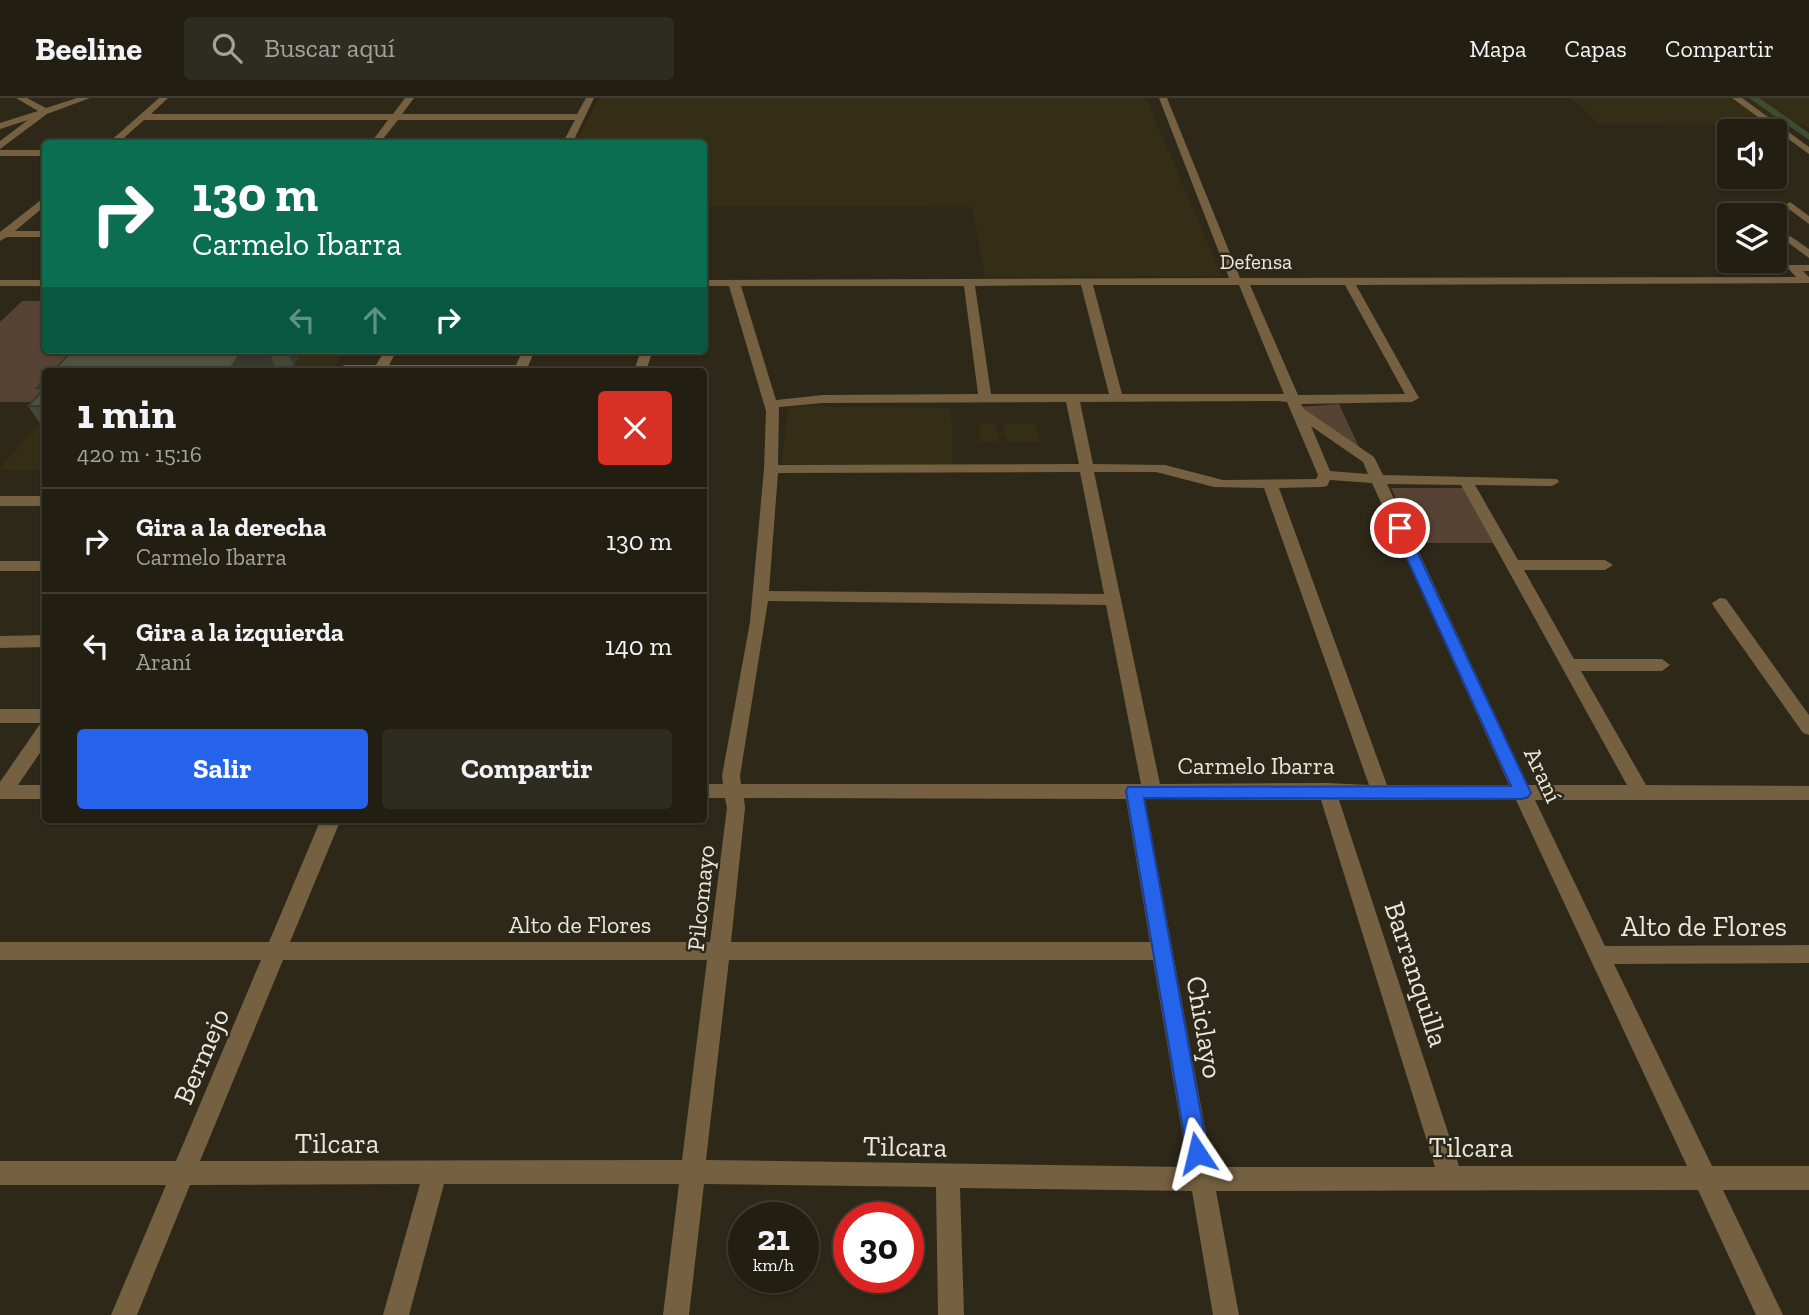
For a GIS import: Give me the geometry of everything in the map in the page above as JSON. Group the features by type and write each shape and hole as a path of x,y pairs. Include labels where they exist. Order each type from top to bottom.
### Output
{"street":[{"path":"20,98 46,111"},
{"path":"0,126 86,98"},
{"path":"116,140 164,98"},
{"path":"377,140 410,98"},
{"path":"569,140 590,98"},
{"path":"771,469 1165,468 1208,483 1322,483 1325,475 1239,282 1163,98"},
{"path":"1736,98 1809,151"},
{"path":"0,146 46,111"},
{"path":"142,117 580,117"},
{"path":"0,153 42,153"},
{"path":"2,236 42,202"},
{"path":"1790,205 1809,221"},
{"path":"2,236 42,234"},
{"path":"1790,239 1809,255"},
{"path":"1807,281 1793,268 1809,268"},
{"name":"Defensa","path":"707,283 1807,281"},
{"path":"969,282 985,397"},
{"path":"1086,282 1116,396"},
{"path":"772,404 823,398 1116,396 1296,405 1412,398 1349,282"},
{"path":"0,283 42,283"},
{"name":"Pilcomayo","path":"676,1315 736,808 732,776 758,622 771,469 772,404 734,283"},
{"name":"Chiclayo","path":"1072,397 1114,600 1143,791 1161,951 1226,1315"},
{"name":"Araní","path":"1296,405 1369,460 1522,793 1770,1315"},
{"path":"1325,475 1377,480 1552,482"},
{"path":"1465,480 1641,793"},
{"path":"1271,485 1380,790"},
{"path":"0,501 42,501"},
{"path":"1512,565 1605,565"},
{"path":"0,566 42,566"},
{"path":"760,596 1114,600"},
{"path":"1720,603 1809,728"},
{"path":"0,642 42,642"},
{"path":"1569,665 1662,665"},
{"path":"0,716 42,716"},
{"path":"2,792 42,735"},
{"name":"Barranquilla","path":"1327,790 1450,1177"},
{"name":"Carmelo Ibarra","path":"707,791 1380,790 1809,793"},
{"path":"2,792 42,792"},
{"name":"Bermejo","path":"124,1315 329,823"},
{"name":"Alto de Flores","path":"0,951 1161,951"},
{"name":"Alto de Flores","path":"1599,955 1809,954"},
{"path":"396,1315 435,1172"},
{"name":"Tilcara","path":"0,1173 694,1172 947,1177 1809,1178"},
{"path":"947,1177 951,1315"}],"shaded area":[{"path":"599,98 1146,98 1222,276 985,277 972,207 707,206 707,140 577,140"},
{"path":"1571,98 1809,98 1809,128 1804,125 1787,125 1787,119 1717,119 1717,125 1599,124"},
{"path":"22,301 42,301 42,354 88,354 75,368 42,368 42,402 0,402 0,322"},
{"path":"102,354 342,354 334,368 90,368"},
{"path":"1339,404 1360,449 1300,407"},
{"path":"789,406 951,408 953,466 781,464"},
{"path":"42,420 42,470 0,468"},
{"path":"980,423 996,424 997,431 1004,431 1004,424 1036,424 1039,442 1006,442 1005,434 997,435 998,443 980,442"},
{"path":"1391,488 1463,488 1493,543 1417,543"}],"building":[{"path":"69,354 240,354 230,368 56,368"},
{"path":"42,391 42,406 28,406"}],"waterway":[{"path":"1753,98 1809,137"}],"route":[{"path":"1197,1153 1134,791 1353,790 1522,793 1400,528"}]}
